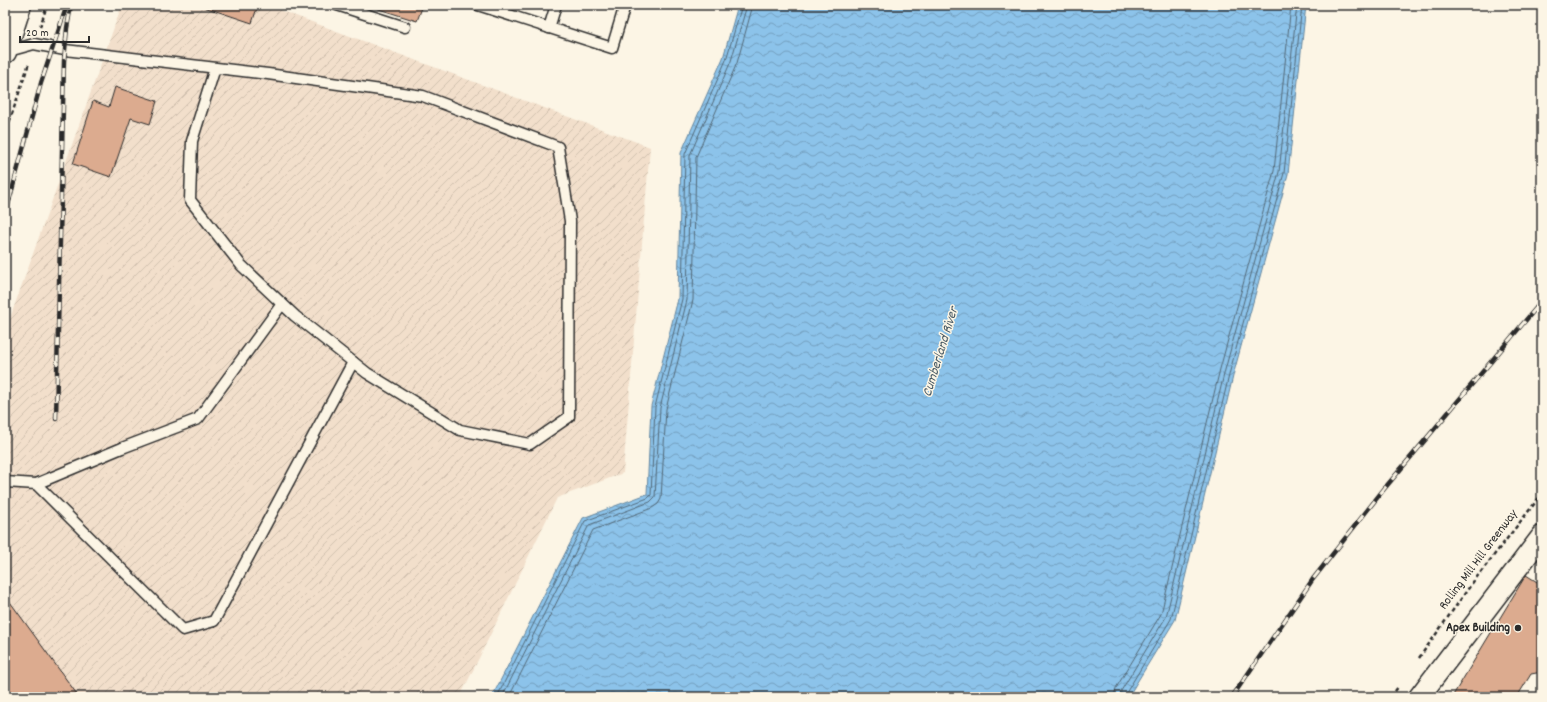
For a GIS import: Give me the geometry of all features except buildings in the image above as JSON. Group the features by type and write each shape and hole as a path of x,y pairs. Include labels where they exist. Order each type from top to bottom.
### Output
{"street":[{"path":"5,52 20,5"},
{"path":"1419,697 1534,560 1542,536"}],"lane":[{"path":"337,5 405,27"},
{"path":"478,5 612,48 625,5"},
{"path":"549,28 556,5"},
{"path":"5,52 34,44 65,50 215,68 423,96 558,147 570,221 569,416 530,444 460,430 367,373 352,362 295,316 241,265 190,200 192,141 215,68"},
{"path":"5,482 36,484 122,448 198,419 282,304"},
{"path":"36,484 183,630 214,621 352,362"}],"path":[{"path":"5,135 46,5"},
{"name":"Rolling Mill Hill Greenway","path":"1418,659 1473,582 1542,494"},
{"path":"1391,697 1400,684"}],"shaded area":[{"path":"122,5 266,5 650,147 623,473 557,498 460,697 5,697 5,332"}],"water":[{"name":"Cumberland River","path":"738,5 1306,5 1288,174 1234,372 1175,620 1128,697 492,697 583,518 647,494 651,406 678,299 681,153 723,58"}],"railway":[{"path":"5,216 41,83 67,5"},
{"path":"56,419 64,61 71,5"},
{"path":"1232,697 1313,579 1384,489 1542,301"}],"place":[{"name":"Apex Building","path":"1518,628"}]}
